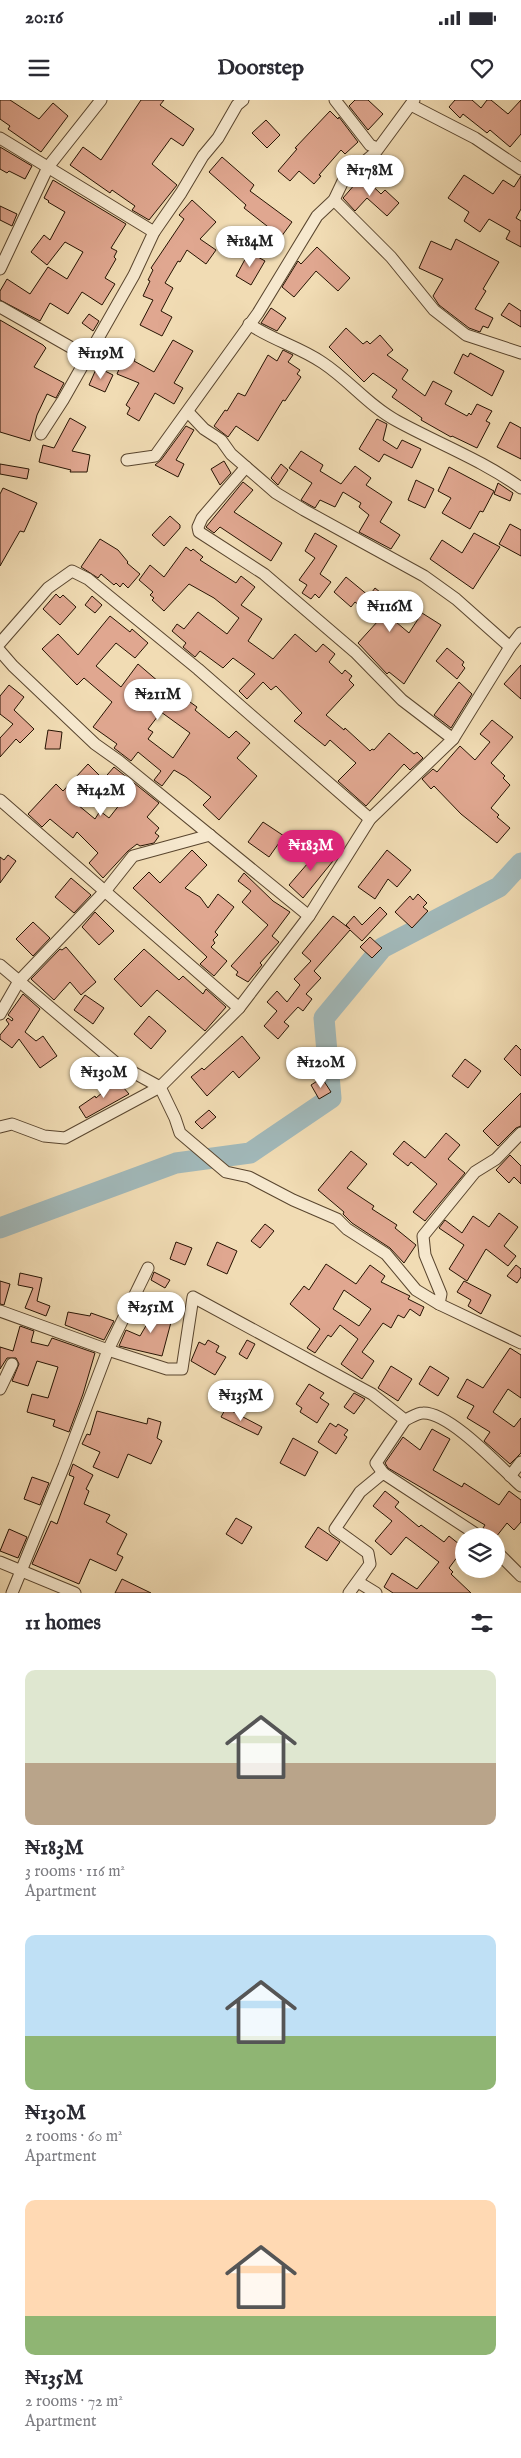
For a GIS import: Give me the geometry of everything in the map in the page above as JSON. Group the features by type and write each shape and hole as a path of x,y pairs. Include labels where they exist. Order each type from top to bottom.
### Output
{"street":[{"path":"0,269 48,167 101,100"},
{"path":"41,434 63,400 134,276 154,232 181,193 203,156 218,138 237,105 243,100"},
{"path":"336,100 370,145 377,148"},
{"path":"127,460 156,456 249,324 317,216 334,200 344,179 370,158 413,102 475,138 521,169"},
{"path":"0,138 154,232"},
{"path":"334,200 391,258 434,310 466,335 521,353"},
{"path":"0,307 72,348 89,352"},
{"path":"249,324 262,333 288,342 322,362 382,413 481,462 521,488"},
{"path":"188,412 204,428 221,440 231,454 276,493 424,576 456,598 510,646"},
{"path":"246,467 225,493 206,512 198,527 199,532 264,574 355,652 402,700 453,739"},
{"path":"0,643 48,588 72,572 88,579 192,664 370,819"},
{"path":"0,1127 12,1124 44,1136 65,1138 160,1087 239,1008 309,916 370,819 453,739 510,646 521,633"},
{"path":"0,650 13,666 95,744 309,916"},
{"path":"0,800 106,890 239,1008"},
{"path":"0,1014 19,981 106,890 133,856 210,835"},
{"path":"0,965 116,1063 160,1087 180,1133 226,1172 249,1177 293,1200 337,1219 353,1233 386,1254 416,1290 439,1304 521,1343"},
{"path":"439,1304 441,1294 425,1255 423,1236 475,1172 496,1158 521,1132"},
{"path":"12,1593 66,1461 108,1350 148,1268"},
{"path":"0,1311 167,1369 182,1369 193,1297 372,1394 405,1420"},
{"path":"0,1389 12,1364"},
{"path":"466,1528 383,1473 376,1463 405,1420 422,1413 435,1415 471,1439 521,1486"},
{"path":"510,1476 521,1462"},
{"path":"349,1593 370,1564 368,1553 335,1529 360,1492 383,1473"},
{"path":"505,1560 521,1576"},
{"path":"0,1562 75,1593"},
{"path":"358,1582 376,1593"}],"building":[{"path":"0,100 10,100 39,119 53,103 68,116 41,152 8,129 10,126 0,119"},
{"path":"141,100 164,100 160,105 194,129 183,146 171,138 152,164 177,185 149,220 132,210 135,206 112,190 110,193 70,165 83,147 101,160"},
{"path":"355,100 368,100 383,114 368,130 349,106"},
{"path":"455,100 472,100 481,108 487,100 491,100 508,114 521,100 521,134 510,147 490,130 487,133 463,114 460,118 449,107"},
{"path":"330,111 338,119 339,117 358,142 345,154 341,150 319,175 321,176 314,184 299,171 290,181 278,171 297,149 295,148"},
{"path":"266,120 280,135 267,148 252,133"},
{"path":"0,147 32,166 25,179 0,169"},
{"path":"222,157 254,185 250,191 292,222 281,237 244,208 246,205 209,172"},
{"path":"464,175 493,194 503,180 514,187 521,176 521,209 516,218 521,221 521,247 506,239 510,231 489,219 480,232 464,221 469,212 448,198"},
{"path":"362,176 381,194 385,190 399,203 387,216 367,198 355,211 343,198"},
{"path":"53,180 126,224 111,248 117,251 114,257 116,259 105,278 115,284 102,305 82,292 68,314 50,303 40,321 0,300 0,291 7,279 30,294 48,267 67,279 83,252 65,242 47,265 31,252 44,235 50,240 65,212 44,198"},
{"path":"192,200 216,222 200,239 216,250 206,264 187,250 180,262 178,261 165,283 173,288 161,311 172,317 162,336 140,325 153,300 143,296 150,281 148,280 153,270 151,268 184,219 179,215"},
{"path":"0,206 17,214 12,226 0,220"},
{"path":"456,239 499,262 483,289 486,291 475,309 493,318 488,328 483,326 480,332 469,328 439,305 433,296 443,279 419,268 431,241 451,250"},
{"path":"317,247 350,278 338,291 316,271 294,297 282,287 298,261 301,264"},
{"path":"249,252 265,261 251,285 236,276"},
{"path":"509,303 521,311 521,327 501,315"},
{"path":"271,308 286,318 277,331 261,323"},
{"path":"89,314 99,321 93,331 82,323"},
{"path":"0,320 43,345 46,348 34,367 64,383 56,398 47,394 37,415 30,441 0,432"},
{"path":"346,328 363,344 367,341 370,344 380,335 393,350 387,355 408,370 402,379 425,396 433,381 452,391 445,404 467,416 469,413 471,415 477,404 492,411 486,421 490,423 477,448 451,437 421,420 422,418 392,397 397,390 373,373 364,382 329,347"},
{"path":"173,340 193,351 174,383 183,388 174,404 155,393 139,421 127,414 130,408 126,405 139,383 117,374 125,355 135,359 134,361 154,372"},
{"path":"283,350 293,355 288,362 300,370 297,374 301,377 285,401 283,400 258,441 236,426 228,437 214,426 225,410 227,411 238,393 245,396 268,355 277,361"},
{"path":"470,353 504,371 492,396 454,373 463,354 468,357"},
{"path":"97,367 113,375 105,392 89,385"},
{"path":"70,418 86,427 72,451 90,455 87,472 70,472 71,470 39,462 43,445 54,448"},
{"path":"377,419 387,424 383,440 397,449 402,440 421,449 412,468 384,454 379,462 359,449"},
{"path":"510,422 521,428 521,459 497,447"},
{"path":"186,426 194,430 176,460 184,464 178,477 155,465 161,460"},
{"path":"301,451 323,465 320,471 341,484 355,466 371,478 366,485 392,502 380,522 400,535 391,549 359,532 369,515 359,507 361,503 343,492 335,507 320,500 315,508 301,500 312,483 289,468"},
{"path":"224,461 231,473 220,485 211,469"},
{"path":"0,464 29,469 27,479 0,474"},
{"path":"281,464 288,470 278,485 271,478"},
{"path":"449,467 494,491 483,512 480,511 470,529 442,513 451,498 438,491"},
{"path":"416,480 434,489 425,508 408,500"},
{"path":"243,482 253,490 234,512 282,543 271,561 220,527 214,533 206,527"},
{"path":"498,483 513,493 510,501 494,494"},
{"path":"3,488 37,503 24,532 20,531 0,566 0,494"},
{"path":"170,516 180,525 180,528 164,546 152,535"},
{"path":"510,524 521,530 521,556 499,544"},
{"path":"315,533 337,546 320,574 331,582 319,598 315,594 311,599 302,593 307,585 299,580 315,558 305,551"},
{"path":"474,533 500,547 473,589 430,559 442,540 462,553"},
{"path":"100,539 118,550 127,563 140,574 128,588 123,583 120,587 116,583 114,585 101,574 98,578 81,567"},
{"path":"186,547 191,551 193,549 203,557 200,560 236,583 241,576 255,587 241,605 262,619 248,641 273,659 295,634 316,652 323,644 335,654 329,662 342,674 345,670 352,676 349,680 354,685 326,715 344,730 345,728 370,751 374,750 389,733 414,754 417,752 423,758 410,770 404,764 366,806 338,781 356,763 330,740 325,746 294,721 302,713 276,686 271,690 263,682 247,699 239,691 255,674 233,658 223,668 200,651 195,657 183,647 186,643 172,631 177,624 184,629 198,612 227,634 239,618 214,598 189,584 164,611 152,600 154,598 150,595 153,592 139,580 150,565 164,577"},
{"path":"346,577 369,596 375,588 391,601 383,611 409,633 422,613 441,625 404,684 389,672 387,674 358,643 378,621 355,602 351,607 334,592"},
{"path":"56,594 60,598 63,595 76,607 60,625 43,609"},
{"path":"92,596 102,605 95,613 85,605"},
{"path":"110,616 130,632 132,629 148,643 135,658 116,643 96,666 121,687 138,664 180,700 183,697 197,707 195,710 229,738 236,731 250,743 237,758 257,776 219,820 203,805 211,797 186,777 174,770 162,786 154,780 161,771 138,752 131,761 114,748 117,744 93,727 112,702 84,678 77,685 42,649 58,634 78,655","holes":["161,712 190,733 173,758 148,739 153,732 148,729"]},
{"path":"447,648 464,662 462,665 465,668 457,679 436,661"},
{"path":"521,665 521,699 504,684"},
{"path":"459,682 472,694 451,728 434,715"},
{"path":"9,685 24,697 14,710 34,729 20,743 16,739 0,757 0,738 13,724 0,714 0,696"},
{"path":"492,720 513,737 491,763 505,776 503,778 510,785 491,808 499,815 497,817 510,828 497,843 461,814 434,786 431,789 422,779 433,769 437,772 460,746 475,760 490,742 480,734"},
{"path":"48,730 62,732 60,749 45,749"},
{"path":"88,764 103,779 78,805 95,819 100,811 109,818 124,799 101,782 114,767 159,803 147,817 159,828 155,833 159,836 154,843 140,846 137,844 103,878 89,863 98,853 77,832 73,838 50,819 42,827 28,814 56,784 63,791"},
{"path":"263,822 284,836 269,857 248,842"},
{"path":"318,847 333,861 303,898 289,885 308,863 305,860"},
{"path":"192,850 207,865 185,888 200,897 208,908 218,894 234,907 215,932 218,935 213,940 215,943 211,947 227,961 214,976 200,964 207,957 133,888 149,872 160,883"},
{"path":"387,850 411,870 397,887 388,879 375,899 358,887"},
{"path":"8,855 16,861 0,883 0,857 4,860"},
{"path":"244,873 273,901 290,912 272,936 279,942 260,963 262,965 248,982 236,975 238,972 231,966 268,925 242,902 251,891 238,881"},
{"path":"71,878 91,895 74,913 55,897"},
{"path":"418,894 427,903 423,907 428,911 412,928 395,912 410,896 413,900"},
{"path":"380,907 387,914 362,941 350,930 314,971 321,978 306,994 312,999 303,1011 298,1007 284,1022 289,1026 278,1039 264,1026 277,1011 267,1002 277,991 287,1002 300,985 294,979 311,961 302,953 333,916 350,929 346,925 354,916 362,925"},
{"path":"95,912 114,931 99,945 82,927"},
{"path":"33,922 50,938 33,956 16,939"},
{"path":"370,937 382,948 372,958 360,947"},
{"path":"66,947 96,982 81,995 70,982 54,1000 31,979 60,949 62,950"},
{"path":"144,949 179,980 183,976 203,994 206,989 226,1007 205,1031 157,990 141,1007 114,979"},
{"path":"23,994 40,1009 25,1032 36,1041 43,1036 57,1056 40,1068 19,1039 12,1048 0,1039 0,1035 9,1024 6,1020 8,1018 12,1021 13,1019 8,1015"},
{"path":"85,995 104,1008 93,1024 74,1010"},
{"path":"149,1016 166,1031 151,1049 134,1034"},
{"path":"242,1036 260,1058 239,1078 233,1071 207,1096 191,1077 202,1068 204,1070"},
{"path":"516,1045 521,1050 521,1076 504,1059"},
{"path":"465,1059 481,1071 468,1088 452,1076"},
{"path":"322,1078 331,1092 319,1099 311,1085"},
{"path":"117,1080 129,1094 86,1118 79,1107 95,1096 96,1098"},
{"path":"521,1093 521,1126 516,1128 498,1146 483,1131"},
{"path":"209,1110 216,1117 202,1129 195,1122"},
{"path":"446,1133 460,1145 448,1159 465,1173 425,1221 413,1212 437,1184 411,1162 408,1166 393,1154 404,1141 425,1158"},
{"path":"351,1151 367,1164 347,1188 374,1206 372,1209 397,1225 395,1228 416,1245 404,1263 390,1248 352,1223 343,1214 344,1212 318,1190"},
{"path":"510,1155 521,1166 521,1184 514,1177 509,1183 496,1170"},
{"path":"499,1213 518,1227 504,1246 516,1256 508,1266 486,1249 467,1281 449,1269 464,1245 439,1228 445,1220 462,1233 473,1216 489,1227"},
{"path":"265,1224 274,1231 260,1248 251,1241"},
{"path":"176,1242 192,1248 185,1265 170,1259"},
{"path":"217,1242 237,1251 227,1274 207,1265"},
{"path":"326,1264 356,1284 370,1265 385,1276 381,1282 410,1296 408,1299 424,1307 420,1316 410,1309 404,1318 398,1315 391,1328 383,1323 362,1352 374,1361 362,1379 341,1364 358,1339 340,1325 331,1337 328,1335 315,1353 307,1348 320,1329 290,1304 304,1286 309,1290","holes":["344,1290 371,1309 359,1326 333,1309"]},
{"path":"516,1265 521,1269 521,1277 517,1283 507,1276"},
{"path":"154,1272 170,1280 165,1288 151,1280"},
{"path":"20,1273 42,1278 37,1301 50,1306 46,1316 25,1308 33,1288 18,1285"},
{"path":"0,1281 10,1284 4,1305 0,1304"},
{"path":"464,1281 491,1295 481,1314 468,1306 471,1300 457,1292"},
{"path":"156,1307 174,1311 162,1356 119,1346 126,1330 140,1336 147,1324 151,1327"},
{"path":"68,1312 90,1316 91,1313 114,1321 104,1340 65,1325"},
{"path":"20,1326 34,1331 31,1342 48,1346 52,1338 95,1353 69,1432 53,1426 55,1420 27,1412 32,1394 48,1398 58,1367 37,1361 28,1386 12,1381 19,1364 16,1358 7,1358 0,1369 0,1347 13,1351"},
{"path":"208,1340 219,1346 216,1352 226,1357 215,1375 191,1361 199,1342 205,1345"},
{"path":"247,1340 255,1344 247,1359 239,1354"},
{"path":"510,1348 521,1355 521,1398 508,1389 493,1412 514,1427 521,1418 521,1453 510,1464 484,1441 490,1432 467,1418 474,1406 457,1397 467,1379 483,1388"},
{"path":"391,1366 412,1379 398,1401 378,1388"},
{"path":"430,1366 449,1378 438,1396 419,1384"},
{"path":"251,1381 271,1389 265,1404 245,1395"},
{"path":"309,1384 324,1393 320,1398 329,1404 317,1423 300,1412 302,1408 296,1404"},
{"path":"354,1393 365,1399 354,1414 344,1407"},
{"path":"226,1408 262,1427 258,1435 221,1417"},
{"path":"97,1411 147,1424 148,1418 161,1422 157,1438 162,1441 151,1464 128,1454 118,1478 93,1467 100,1452 82,1444 87,1434 90,1435"},
{"path":"330,1423 336,1427 338,1424 348,1430 344,1435 347,1437 336,1454 318,1442"},
{"path":"432,1429 450,1439 433,1470 462,1487 464,1483 499,1505 509,1491 521,1500 521,1522 514,1530 507,1523 503,1528 483,1528 485,1525 388,1468 385,1463 403,1437 420,1450"},
{"path":"293,1438 318,1452 305,1476 280,1463"},
{"path":"73,1464 93,1475 86,1489 89,1491 84,1504 110,1515 106,1522 127,1534 117,1554 123,1557 116,1571 90,1559 79,1584 32,1564 51,1521 57,1524 74,1477 69,1475"},
{"path":"32,1477 49,1483 40,1505 24,1499"},
{"path":"385,1491 399,1502 395,1507 419,1527 421,1525 444,1542 449,1536 455,1541 455,1560 449,1568 453,1572 451,1574 471,1593 393,1593 384,1587 392,1573 417,1589 439,1562 406,1537 391,1555 375,1541 392,1521 373,1506"},
{"path":"236,1518 252,1527 242,1544 226,1534"},
{"path":"318,1527 340,1542 327,1561 305,1547"},
{"path":"9,1529 27,1537 18,1558 0,1551"},
{"path":"122,1579 151,1593 115,1593"}],"waterway":[{"path":"0,1228 176,1163 250,1153 331,1098 324,1018 382,948 499,887 521,863"}]}
